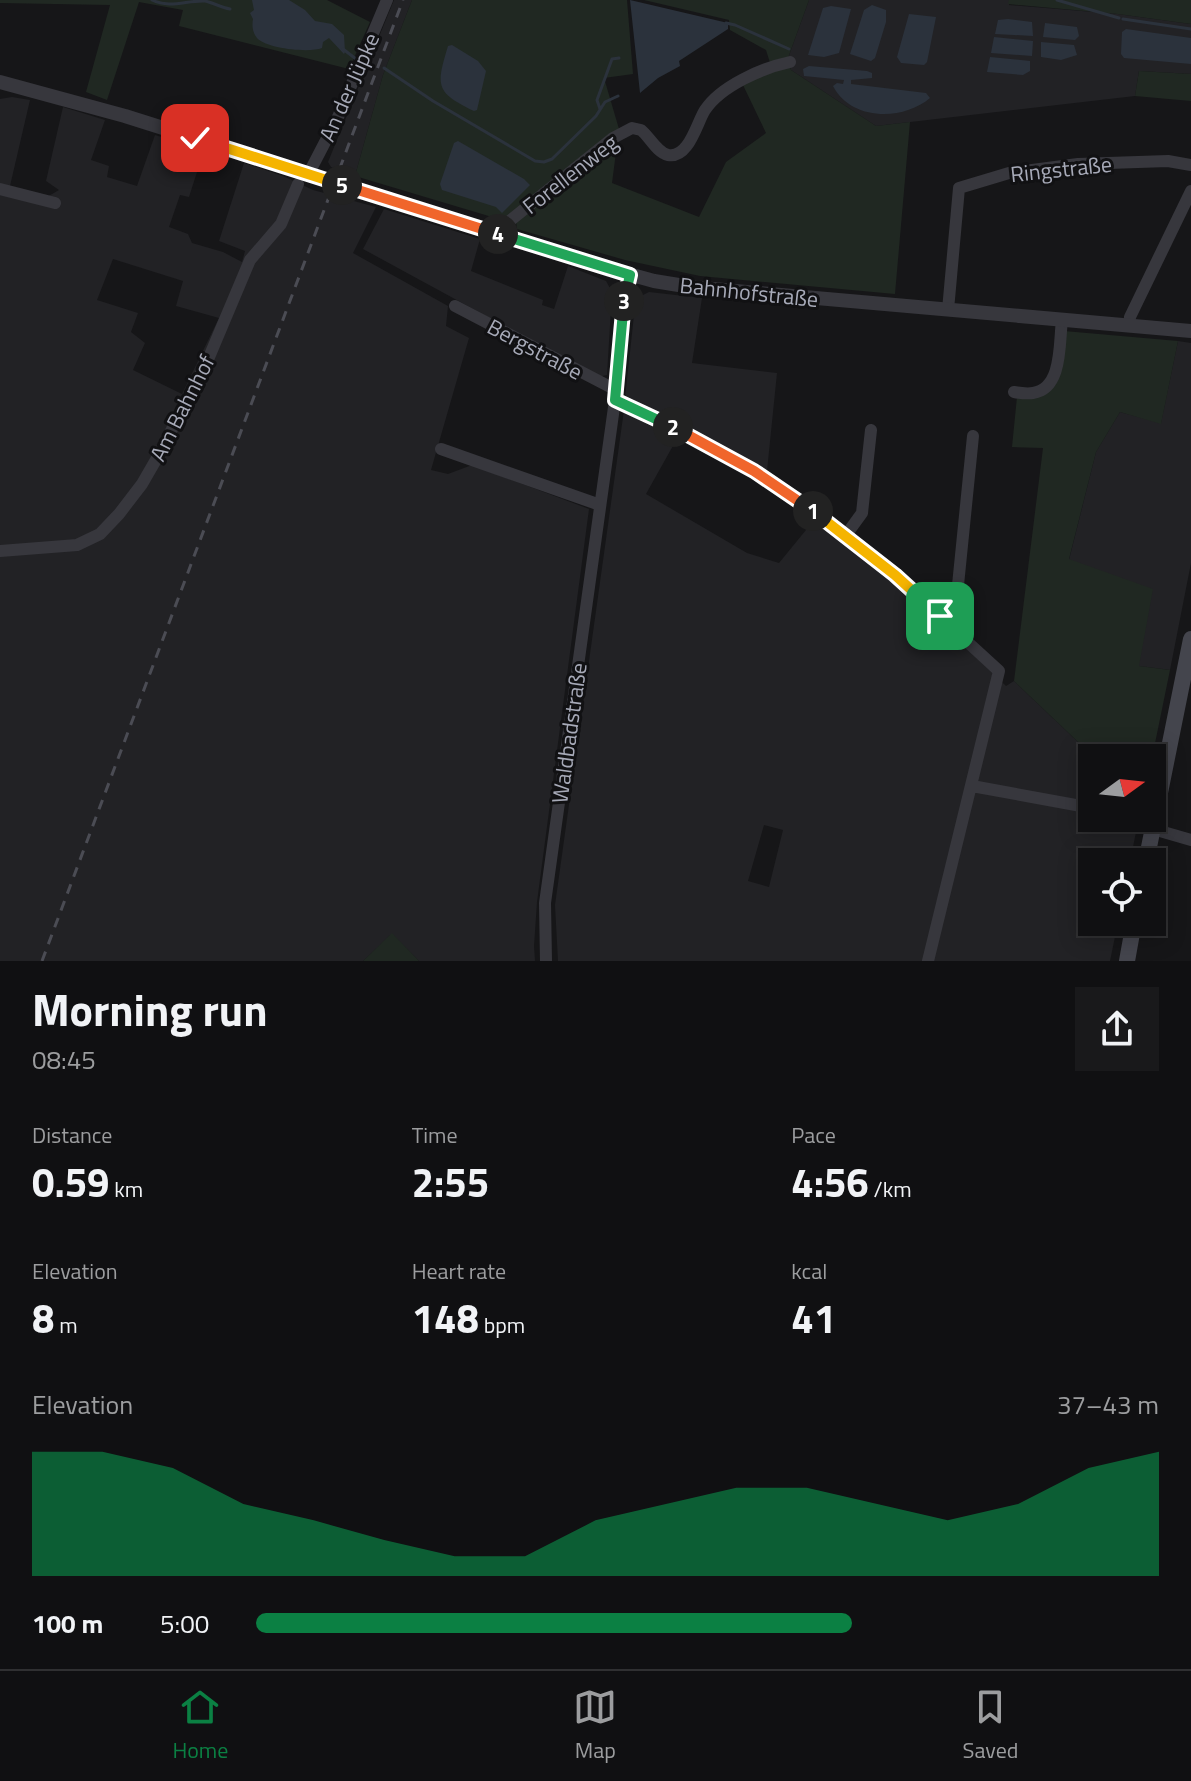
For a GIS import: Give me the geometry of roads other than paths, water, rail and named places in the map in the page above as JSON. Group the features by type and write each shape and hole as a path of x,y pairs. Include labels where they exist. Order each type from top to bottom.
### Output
{"main road":[{"path":"1166,760 1188,670 1191,639"},
{"path":"1127,961 1131,936"}],"street":[{"name":"An der Jüpke","path":"304,179 338,117 387,0"},
{"name":"Forellenweg","path":"501,235 507,223 613,138 637,128 665,154 675,154 691,141 705,110 720,95 773,66 790,62"},
{"name":"Bahnhofstraße","path":"0,82 112,112 304,179 630,275 698,288 1191,331"},
{"name":"Ringstraße","path":"948,310 959,188 1009,173 1078,164 1168,161 1191,165"},
{"name":"Am Bahnhof","path":"0,551 77,545 100,534 119,514 157,458 207,362 250,260 281,224 304,179"},
{"path":"0,189 55,203"},
{"path":"1129,326 1130,317 1153,266 1191,191"},
{"name":"Waldbadstraße","path":"546,961 545,903 615,395 623,302 630,275"},
{"name":"Bergstraße","path":"455,306 754,471 846,535 940,616 999,671 972,786"},
{"path":"1014,392 1036,393 1050,383 1056,372 1062,320"},
{"path":"846,535 862,513 871,430"},
{"path":"940,616 957,595 973,436"},
{"path":"441,449 600,505"},
{"path":"928,961 972,786 1078,805"},
{"path":"1166,829 1191,840"}],"waterway":[{"path":"152,0 172,4 205,1 230,9"},
{"path":"1057,0 1119,18"},
{"path":"1123,19 1191,29"},
{"path":"726,23 789,49"},
{"path":"343,49 356,59"},
{"path":"600,109 597,100 612,59 619,58"},
{"path":"384,68 433,101 535,161 552,159 596,116 605,102 618,96"}],"railway":[{"path":"42,961 403,0"}]}
